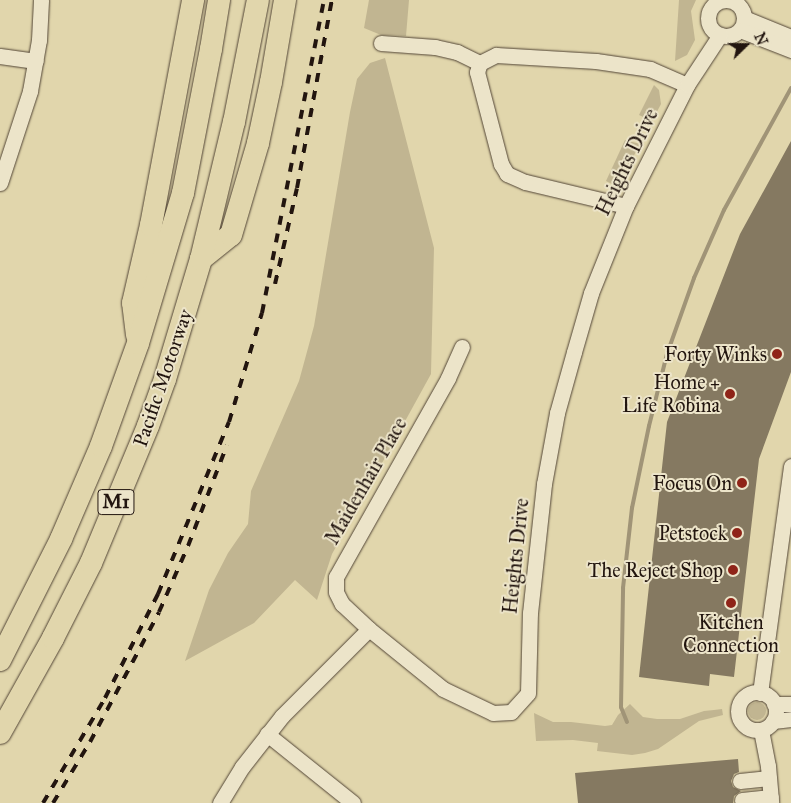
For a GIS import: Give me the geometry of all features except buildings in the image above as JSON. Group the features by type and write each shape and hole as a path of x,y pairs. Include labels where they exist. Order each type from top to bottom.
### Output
{"highway":[{"path":"138,343 133,303 151,224 193,0"},
{"name":"Pacific Motorway","path":"0,660 61,538 101,446 138,343 183,193 212,49 219,0"},
{"name":"Pacific Motorway","path":"0,733 53,638 91,563 148,426 183,326 202,259 234,122 258,0"},
{"path":"202,259 231,235 258,143 285,0"}],"street":[{"path":"0,183 30,91 36,61 41,0"},
{"path":"730,0 740,6 742,24 728,36 720,35 715,32 708,22 710,10 718,2 730,0"},
{"path":"742,24 791,37"},
{"path":"742,24 791,50"},
{"name":"Heights Drive","path":"369,629 443,689 493,713 511,712 528,693 530,613 534,561 544,484 557,412 591,293 626,206 687,84 720,35"},
{"path":"381,43 435,47 457,52 480,63"},
{"path":"626,206 525,182 507,174 501,164 477,72 480,63 496,55 596,61 650,69 687,84"},
{"path":"0,56 36,61"},
{"name":"Maidenhair Place","path":"369,629 342,604 336,592 336,577 448,378 462,347"},
{"path":"760,693 786,551 791,466"},
{"path":"220,803 242,767 267,734 369,629"},
{"path":"791,704 774,704 766,695 754,693 743,699 738,710 745,726 767,725 791,719"},
{"path":"742,800 771,800 767,725 774,704"},
{"path":"267,734 353,803"},
{"path":"740,781 769,778"}],"shaded area":[{"path":"369,0 409,0 406,36 381,35 364,28"},
{"path":"679,0 696,0 691,11 695,40 687,55 675,61"},
{"path":"385,58 434,248 431,374 332,554 317,600 295,580 254,623 185,661 209,590 228,553 248,524 251,491 299,381 314,326 357,79 370,63"},
{"path":"654,85 659,90 661,104 652,121 639,115"},
{"path":"625,140 640,144 621,180 612,184 606,181"},
{"path":"757,702 763,705 766,711 763,717 757,720 751,717 748,711 751,705"},
{"path":"630,704 643,717 657,719 680,719 704,711 722,709 723,715 699,721 658,749 632,755 597,751 598,743 573,740 536,741 534,713 553,722 605,726 612,725 618,715"}],"waterway":[{"path":"627,722 621,707 623,588 632,508 649,426 667,354 694,278 724,210 791,88"}],"railway":[{"path":"43,803 105,698 158,594 229,422 262,313 324,0"},
{"path":"275,284 297,188 332,0"},
{"path":"53,803 90,742 159,612 188,546 227,445"}],"place":[{"name":"Forty Winks","path":"777,354"},
{"name":"Home + Life Robina","path":"730,394"},
{"name":"Focus On","path":"742,483"},
{"name":"Petstock","path":"737,533"},
{"name":"The Reject Shop","path":"733,570"},
{"name":"Kitchen Connection","path":"731,603"}]}
